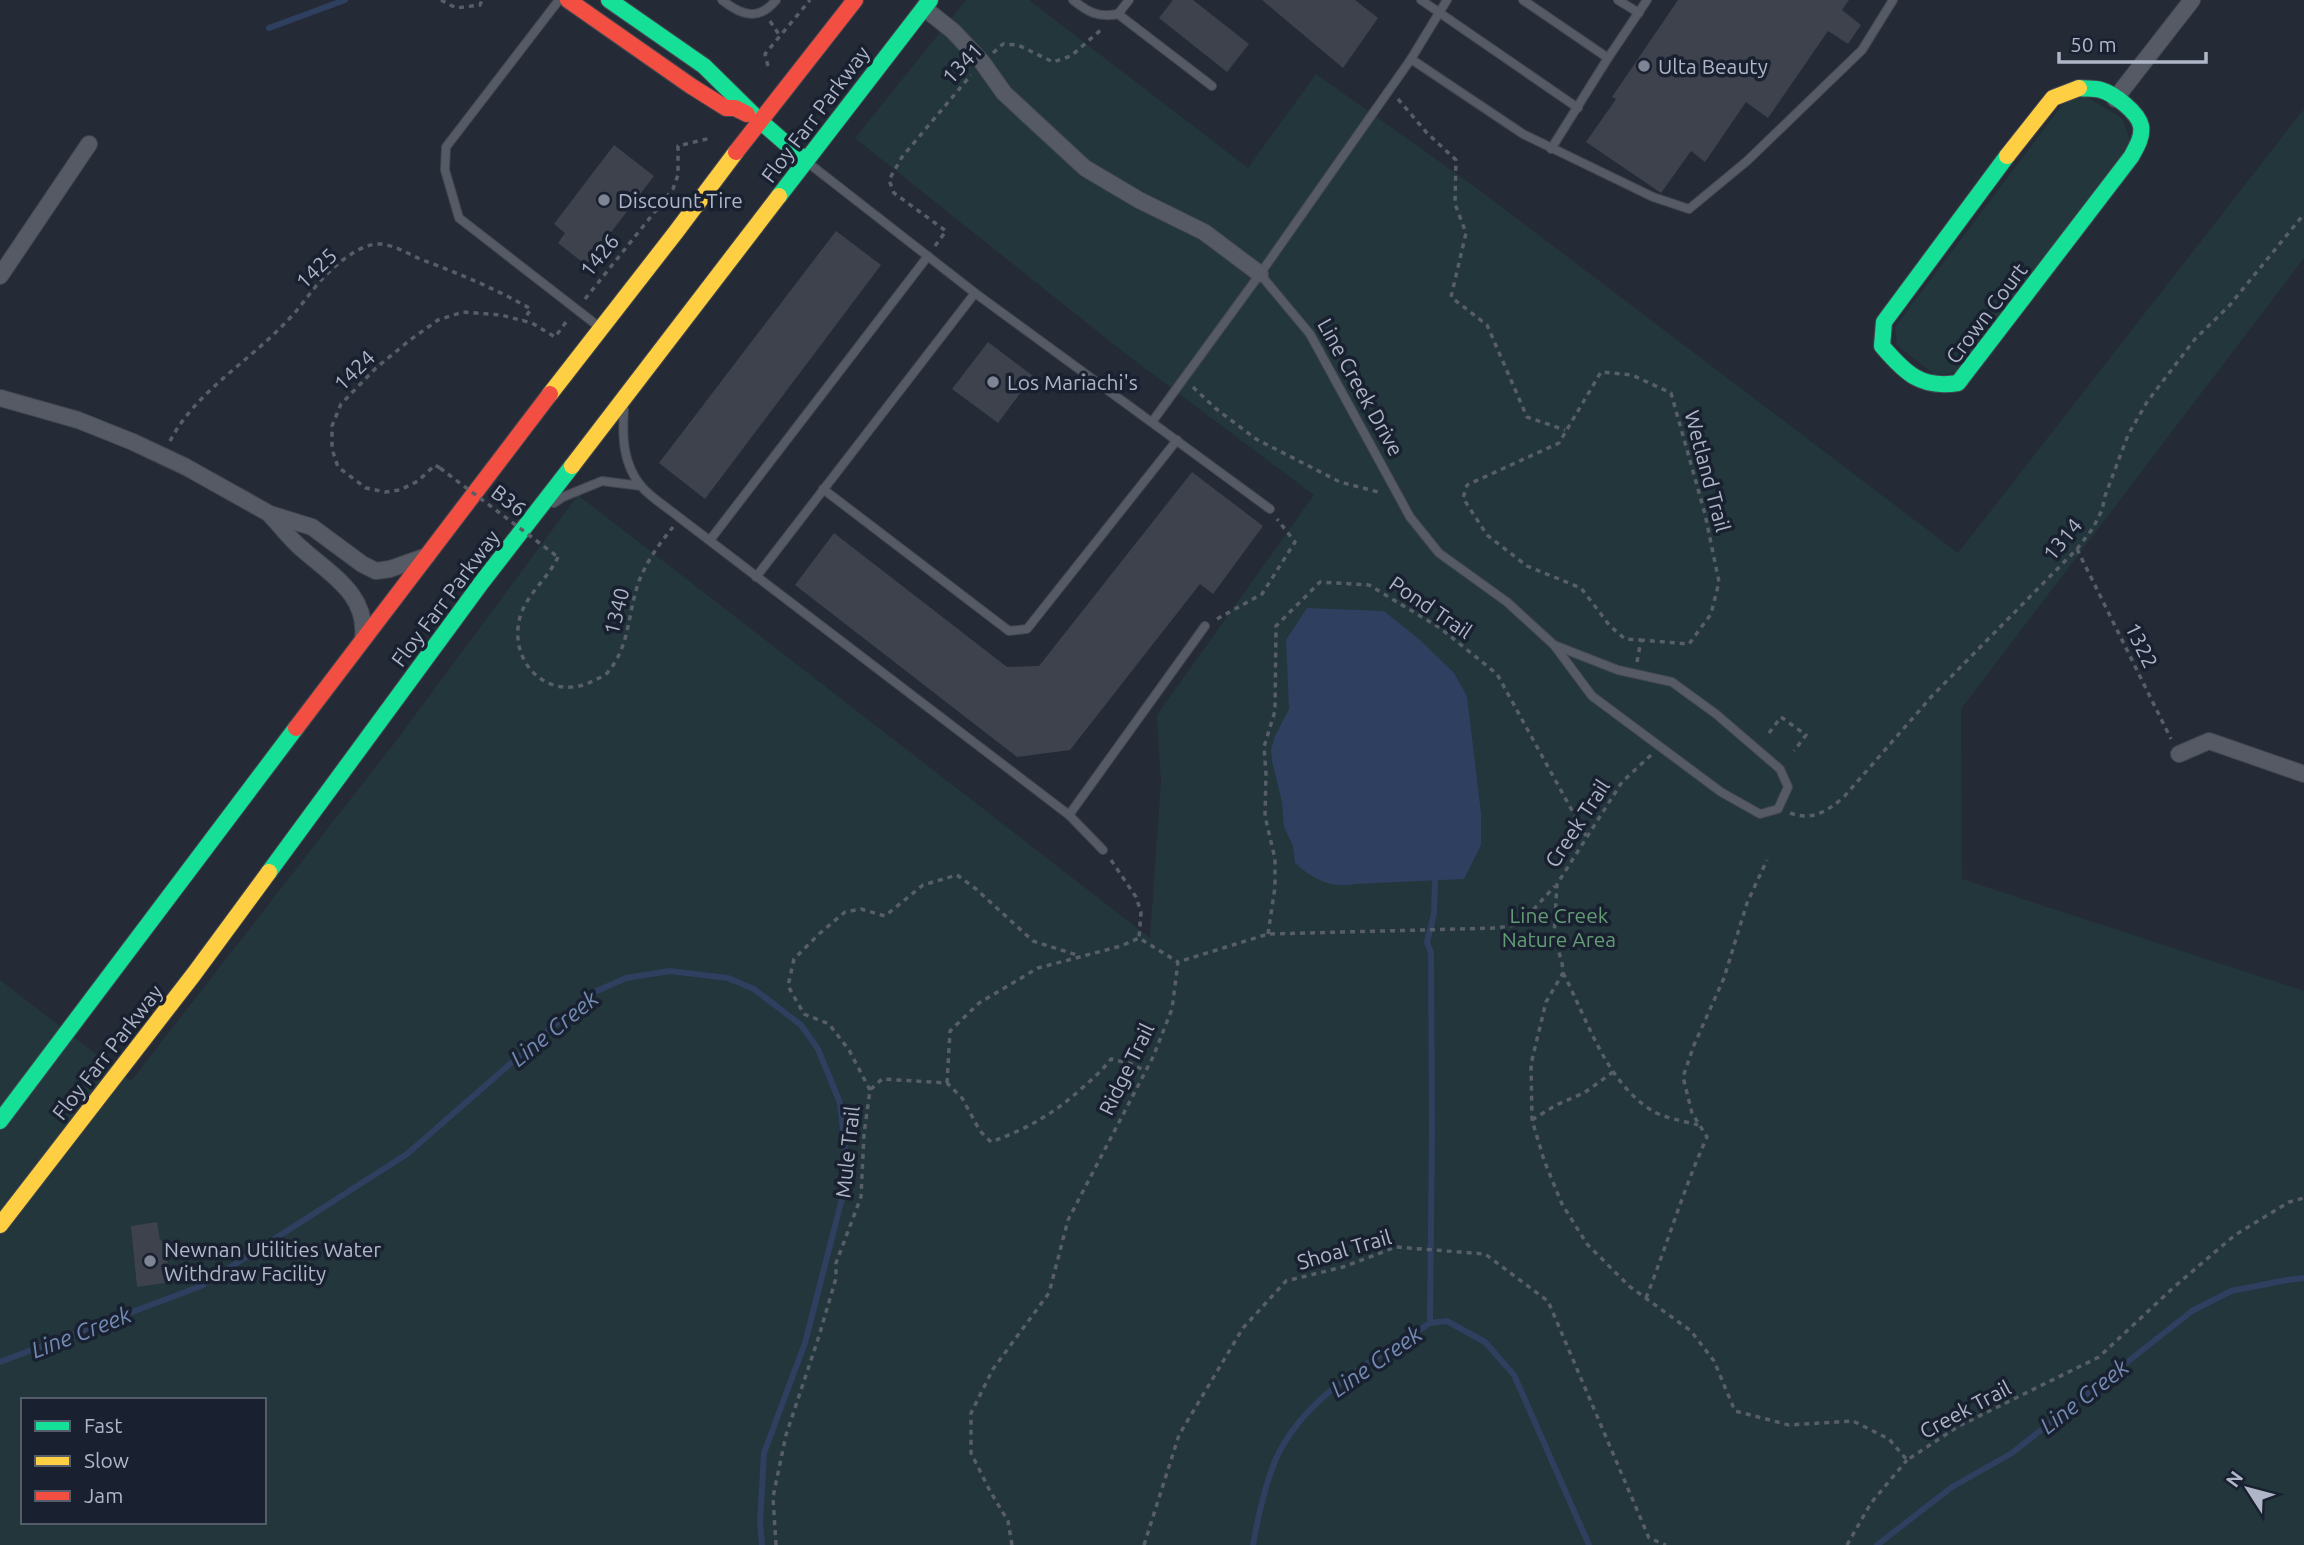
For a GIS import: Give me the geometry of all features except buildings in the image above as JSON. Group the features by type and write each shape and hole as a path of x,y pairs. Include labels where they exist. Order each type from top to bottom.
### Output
{"main road":[{"path":"568,0 726,108 735,108 759,120"},
{"path":"609,0 705,66 759,120 806,161"},
{"name":"Floy Farr Parkway","path":"0,1121 759,120 855,0"},
{"name":"Floy Farr Parkway","path":"0,1225 194,974 529,521 927,3"},
{"name":"Crown Court","path":"2079,88 2101,90 2115,99 2127,107 2141,126 2140,140 2131,157 1958,383 1936,385 1917,380 1895,362 1882,346 1884,322 2013,148 2053,99 2079,88"}],"street":[{"path":"2115,99 2192,0"},
{"name":"Line Creek Drive","path":"927,3 929,12 953,31 982,62 1004,93 1085,168 1139,200 1204,232 1260,274"},
{"path":"0,276 89,144"},
{"path":"0,398 78,420 162,456 270,514 312,527 362,564 376,571 427,556"},
{"path":"270,514 299,546 353,595 363,614 362,643"},
{"path":"2179,754 2209,741 2304,774"}],"lane":[{"path":"559,0 446,147 445,170 459,218 601,328"},
{"path":"722,0 733,9 756,15 764,12 776,0"},
{"path":"1073,0 1088,12 1104,16 1118,14 1129,0"},
{"path":"1421,0 1578,108"},
{"path":"1152,422 1411,59 1447,0"},
{"path":"1523,0 1608,58"},
{"path":"1618,0 1639,13"},
{"path":"1550,149 1647,0"},
{"path":"1411,59 1550,149 1653,197 1689,209 1746,161 1862,50 1893,0"},
{"path":"1118,14 1212,86"},
{"path":"806,161 975,293 1270,509"},
{"path":"710,540 928,256"},
{"name":"Line Creek Drive","path":"1260,274 1310,334 1410,517 1439,553 1507,602 1554,645 1592,696 1661,748 1744,806 1760,814 1778,808 1788,787 1780,769 1716,714 1672,682 1618,670 1554,645"},
{"path":"756,577 975,293"},
{"path":"625,397 622,433 626,458 641,486 680,519 1069,815 1103,850"},
{"path":"823,489 1009,631 1027,629 1177,440"},
{"path":"529,521 563,497 602,481 641,486"},
{"path":"1069,815 1205,626"}],"path":[{"path":"441,0 456,8 480,5 482,0"},
{"path":"768,66 765,54 810,0"},
{"path":"764,12 780,36"},
{"name":"1341","path":"928,256 946,231 894,193 889,180 902,157 982,62 1003,44 1018,45 1053,62 1070,56 1118,14"},
{"path":"1390,89 1427,133 1456,160 1455,204 1466,233 1451,297 1487,326 1527,417 1565,430"},
{"name":"1426","path":"555,337 673,189 678,175 678,146 711,138"},
{"name":"1314","path":"1778,808 1802,817 1825,811 1843,798 1932,696 2077,549 2093,528 2102,510 2128,435 2147,402 2195,339 2229,306 2304,214"},
{"name":"1425","path":"162,456 174,432 208,392 288,320 326,275 366,247 378,244 395,247 480,283 531,309 523,321"},
{"name":"1424","path":"440,468 435,465 418,481 400,490 385,492 366,488 338,467 332,449 332,426 341,404 376,368 410,340 438,320 463,312 501,315 533,323 555,337"},
{"name":"Wetland Trail","path":"1601,372 1632,375 1671,393 1705,514 1719,582 1711,614 1689,644 1642,640 1625,639 1610,625 1581,588 1527,566 1487,535 1463,498 1467,485 1559,443 1601,372"},
{"path":"1184,378 1215,408 1256,439 1340,482 1399,497"},
{"name":"B36","path":"440,468 558,557"},
{"path":"1205,626 1262,594 1295,542 1270,509"},
{"name":"1340","path":"558,557 530,597 520,618 518,648 526,665 543,681 573,687 585,685 607,674 623,649 639,582 650,559 680,519"},
{"name":"1322","path":"2077,549 2179,754"},
{"name":"Pond Trail","path":"1268,934 1275,887 1275,859 1265,816 1264,747 1275,711 1276,626 1320,582 1369,585 1440,628 1497,674 1586,836"},
{"path":"1634,674 1642,640"},
{"path":"1769,733 1781,717 1806,735 1794,751"},
{"name":"Creek Trail","path":"1661,748 1644,759 1622,782 1557,884 1554,937 1563,973 1613,1072 1622,1084 1652,1111 1700,1126"},
{"path":"1103,850 1136,897 1142,912 1139,938"},
{"path":"1646,1299 1666,1249 1689,1176 1707,1137 1692,1114 1683,1077 1724,978 1747,903 1767,860"},
{"path":"870,1090 849,1050 829,1024 804,1014 788,986 794,959 819,933 845,912 861,909 885,916 923,885 957,875 1033,941 1080,956"},
{"path":"1139,938 1178,962 1268,934 1497,928 1520,924 1557,884"},
{"path":"1139,938 1121,946 1038,968 979,1003 950,1031 947,1083 962,1098 980,1132 991,1142 1037,1123 1063,1106 1102,1071 1111,1059 1132,1064 1146,1072"},
{"name":"Ridge Trail","path":"1012,1545 1008,1521 971,1453 971,1413 993,1368 1049,1293 1068,1220 1146,1072 1172,1009 1178,962"},
{"name":"Creek Trail","path":"1563,973 1546,1002 1531,1064 1532,1120 1544,1160 1562,1204 1587,1244 1629,1286 1691,1331 1714,1360 1735,1411 1789,1425 1853,1421 1889,1439 1907,1460 1959,1426 2099,1357 2235,1234 2289,1202 2304,1198"},
{"path":"1532,1120 1556,1105 1584,1093 1613,1072"},
{"name":"Mule Trail","path":"776,1545 774,1497 786,1435 836,1278 836,1263 861,1197 864,1133 870,1090 882,1080 947,1083"},
{"name":"Shoal Trail","path":"1144,1545 1179,1435 1243,1328 1286,1282 1343,1267 1396,1247 1485,1254 1548,1301 1649,1538 1666,1545"},
{"path":"1847,1545 1871,1503 1907,1460"}],"green space":[{"name":"Line Creek Nature Area","path":"966,0 1029,0 1248,168 1316,74 1478,189 1958,553 2304,109 2304,258 1961,709 1962,879 2304,991 2304,1545 0,1545 0,980 131,1081 399,737 578,495 1150,938 1161,783 1157,715 1314,495 1122,351 855,138"},
{"path":"2085,96 2122,118 2131,142 1956,372 1936,376 1897,345 1895,327 2065,101"}],"water":[{"path":"1307,608 1384,611 1420,640 1454,673 1467,696 1481,813 1481,845 1464,879 1338,885 1315,878 1295,863 1293,846 1284,827 1282,802 1271,750 1289,709 1286,640"}],"waterway":[{"path":"269,28 345,0"},
{"path":"1430,1323 1431,953 1427,942 1434,914 1435,881"},
{"name":"Line Creek","path":"0,1362 201,1286 407,1154 590,994 626,978 670,971 728,978 754,989 801,1025 818,1049 840,1103 848,1175 805,1343 764,1453 760,1522 762,1545"},
{"name":"Line Creek","path":"1877,1545 1952,1487 2012,1453 2192,1311 2231,1291 2304,1278"},
{"name":"Line Creek","path":"1253,1545 1275,1461 1287,1438 1303,1417 1364,1366 1430,1323 1447,1321 1485,1342 1514,1375 1589,1545"}],"traffic: fast":[{"path":"609,0 704,66 806,161"},
{"path":"779,196 930,0"},
{"path":"2007,156 1884,322 1882,346 1906,371 1924,381 1934,384 1958,383 2135,150 2141,126 2130,110 2119,99 2106,92 2079,88"},
{"path":"269,872 482,582 572,466"},
{"path":"0,1121 296,728"}],"traffic: slow":[{"path":"2007,156 2053,98 2079,88"},
{"path":"550,394 736,152"},
{"path":"572,466 779,196"},
{"path":"0,1225 194,974 269,872"}],"traffic: jam":[{"path":"568,0 691,86 726,108 735,108 747,114"},
{"path":"736,152 855,0"},
{"path":"296,728 550,394"}],"place":[{"name":"Ulta Beauty","path":"1644,66"},
{"name":"Discount Tire","path":"604,200"},
{"name":"Los Mariachi's","path":"993,382"},
{"name":"Newnan Utilities Water Withdraw Facility","path":"150,1261"}]}
